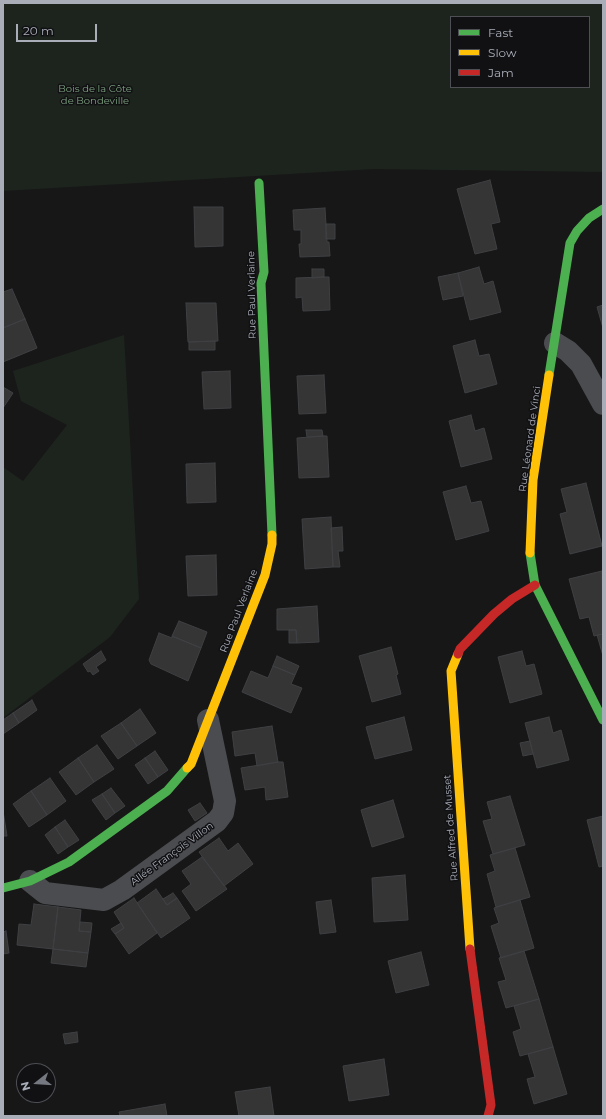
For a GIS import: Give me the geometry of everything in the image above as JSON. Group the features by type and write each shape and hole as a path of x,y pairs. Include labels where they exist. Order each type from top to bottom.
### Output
{"street":[{"name":"Rue Paul Verlaine","path":"3,888 30,880 69,862 167,791 191,764 265,575 272,544 261,283 264,272 259,183"},
{"name":"Rue Léonard de Vinci","path":"603,209 588,218 576,231 570,243 566,260 555,343 533,480 530,555 535,585 603,720"},
{"path":"555,343 568,351 581,364 603,404"},
{"name":"Rue Alfred de Musset","path":"488,1116 491,1105 471,962 451,671 460,649 494,614 512,599 535,585"},
{"name":"Allée François Villon","path":"30,880 45,894 104,900 122,890 216,821 223,813 225,801 208,720"}],"green space":[{"name":"Bois de la Côte de Bondeville","path":"3,3 603,3 603,172 374,169 3,191"},
{"path":"124,335 139,599 110,637 3,718 3,467 23,481 67,425 21,401 13,371"}],"building":[{"path":"490,180 500,222 491,224 497,249 475,254 457,189"},
{"path":"194,207 223,207 223,246 195,247"},
{"path":"325,208 327,242 329,242 330,256 300,257 299,244 301,244 301,230 294,230 293,210"},
{"path":"326,224 335,224 335,239 326,239"},
{"path":"479,267 484,284 493,281 501,312 470,320 458,273"},
{"path":"312,269 324,269 324,277 312,278"},
{"path":"458,273 463,296 443,300 438,277"},
{"path":"329,277 330,310 303,311 302,297 296,298 296,278"},
{"path":"12,289 25,319 3,328 3,292"},
{"path":"186,303 216,303 218,341 188,342"},
{"path":"603,305 603,328 597,307"},
{"path":"25,319 37,348 3,362 3,328"},
{"path":"475,340 479,356 489,354 497,384 465,393 453,346"},
{"path":"215,341 215,350 189,350 189,342"},
{"path":"230,371 231,408 204,409 202,372"},
{"path":"324,375 326,413 299,414 297,376"},
{"path":"3,387 13,393 3,408"},
{"path":"471,415 475,431 484,428 492,459 461,467 449,421"},
{"path":"306,430 322,430 323,436 307,437"},
{"path":"327,436 329,477 299,478 297,438"},
{"path":"215,463 216,502 187,503 186,464"},
{"path":"586,483 602,546 570,554 560,514 567,512 561,489"},
{"path":"466,486 471,503 481,501 489,531 456,540 443,492"},
{"path":"331,517 333,567 305,569 302,519"},
{"path":"342,527 343,551 338,551 340,567 333,567 331,528"},
{"path":"216,555 217,595 188,596 186,556"},
{"path":"602,571 603,634 594,636 589,617 580,619 569,579"},
{"path":"317,606 319,642 297,643 296,630 277,630 277,609"},
{"path":"179,621 207,632 201,648 172,636"},
{"path":"289,630 296,630 297,643 289,643"},
{"path":"159,633 172,638 172,636 201,648 188,681 151,664 149,660"},
{"path":"603,634 603,656 597,635"},
{"path":"391,647 398,674 396,675 401,694 372,702 359,656"},
{"path":"101,651 106,660 96,667 99,671 93,675 90,671 88,672 83,664"},
{"path":"522,651 526,666 534,664 542,694 510,703 498,657"},
{"path":"277,656 299,666 295,675 273,666"},
{"path":"273,666 295,675 291,684 302,688 291,713 242,692 251,671 268,678"},
{"path":"32,700 37,710 19,723 13,713"},
{"path":"140,709 156,733 137,746 121,723"},
{"path":"13,713 19,723 3,734 3,720"},
{"path":"404,717 412,750 375,759 366,727"},
{"path":"549,717 553,733 561,730 569,760 537,768 525,723"},
{"path":"121,723 137,746 118,759 101,736"},
{"path":"272,726 278,762 257,766 255,753 235,756 232,732"},
{"path":"530,741 533,754 523,756 520,743"},
{"path":"97,745 114,769 94,782 78,758"},
{"path":"155,751 168,770 158,777 145,758"},
{"path":"78,758 94,782 76,795 59,772"},
{"path":"145,758 158,777 148,784 135,765"},
{"path":"283,762 288,797 266,800 265,787 245,790 241,768"},
{"path":"50,778 66,801 47,815 31,791"},
{"path":"111,788 125,806 115,813 102,794"},
{"path":"31,791 47,815 29,827 13,804"},
{"path":"102,794 115,813 106,820 92,800"},
{"path":"510,796 525,845 493,854 483,821 492,819 487,802"},
{"path":"393,800 404,837 372,847 361,810"},
{"path":"200,803 207,813 195,821 188,810"},
{"path":"3,811 7,836 3,836"},
{"path":"603,816 603,866 599,867 587,820"},
{"path":"65,820 79,840 68,847 55,827"},
{"path":"55,827 68,847 58,854 45,835"},
{"path":"219,838 228,851 238,843 253,864 224,886 199,852"},
{"path":"515,848 530,897 496,907 487,874 495,871 490,855"},
{"path":"202,857 227,889 196,911 182,891 191,884 182,871"},
{"path":"405,875 408,920 374,922 372,878"},
{"path":"156,889 167,905 177,898 190,918 161,938 137,903"},
{"path":"173,893 177,898 167,905 163,899"},
{"path":"134,898 157,933 129,954 115,934 124,928 114,912"},
{"path":"331,900 336,932 320,934 316,902"},
{"path":"520,900 534,948 501,958 491,926 499,923 494,908"},
{"path":"34,904 58,907 53,949 17,945 19,924 31,925"},
{"path":"58,907 81,910 79,931 91,932 88,953 53,949"},
{"path":"80,922 92,923 91,932 79,931"},
{"path":"121,923 124,928 115,934 111,929"},
{"path":"6,931 9,953 3,954 3,932"},
{"path":"53,949 88,953 86,967 51,963"},
{"path":"524,951 539,999 506,1008 498,982 506,980 499,958"},
{"path":"421,952 429,985 396,993 388,961"},
{"path":"539,999 553,1047 520,1056 513,1032 521,1029 514,1006"},
{"path":"77,1032 78,1042 65,1044 63,1034"},
{"path":"553,1047 567,1094 534,1104 527,1079 535,1077 528,1054"},
{"path":"384,1059 389,1095 349,1101 343,1066"},
{"path":"270,1087 274,1116 239,1116 235,1092"},
{"path":"165,1104 167,1116 120,1116 119,1112"}],"traffic: fast":[{"path":"259,183 264,272 261,283 272,535"},
{"path":"549,375 570,243 577,231 589,218 603,209"},
{"path":"530,553 535,585 603,720"},
{"path":"3,888 30,881 69,862 167,791 187,768"}],"traffic: slow":[{"path":"530,553 533,480 549,375"},
{"path":"187,768 191,764 265,575 272,544 272,535"},
{"path":"458,654 451,671 470,949"}],"traffic: jam":[{"path":"458,654 460,649 494,614 512,599 535,585"},
{"path":"470,949 491,1105 488,1116"}]}
